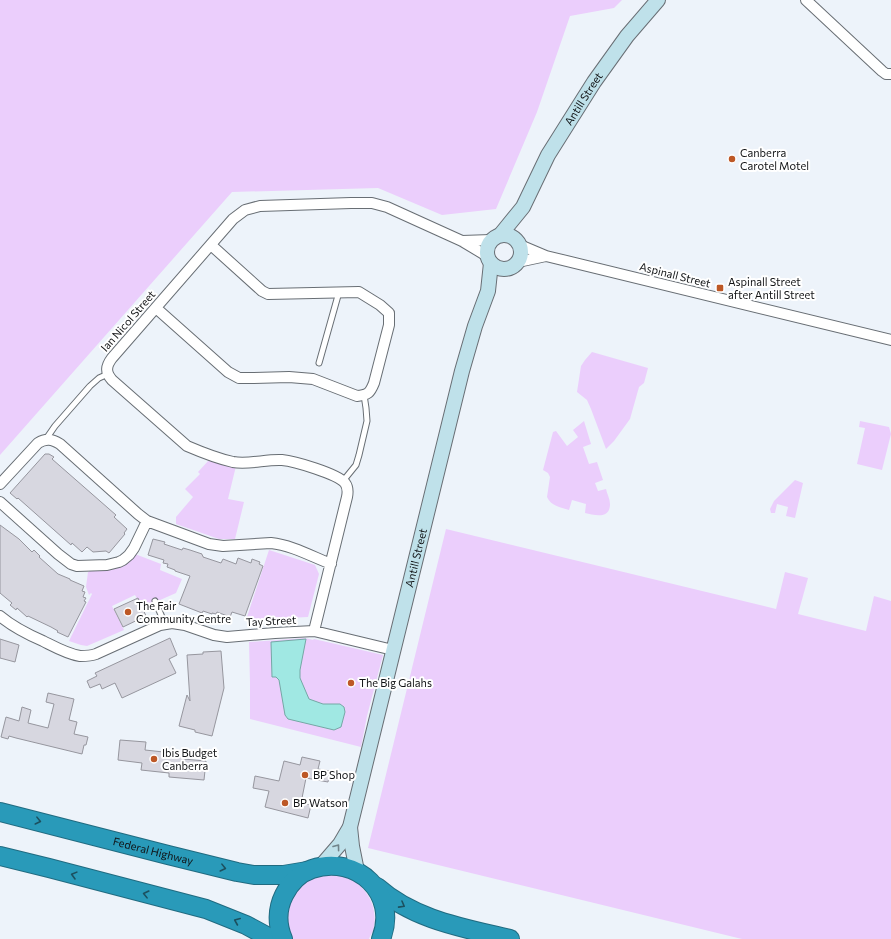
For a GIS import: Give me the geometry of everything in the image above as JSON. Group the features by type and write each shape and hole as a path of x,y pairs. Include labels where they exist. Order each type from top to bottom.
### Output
{"highway":[{"name":"Federal Highway","path":"0,812 254,875 283,875 314,868 340,865 364,876"},
{"path":"0,856 206,909 246,925 272,939"},
{"path":"283,939 278,914 282,898 292,882 299,876 314,868"},
{"path":"364,876 376,889 384,906 385,922 381,939"},
{"path":"364,876 390,898 413,911 453,925 510,939"}],"main road":[{"name":"Antill Street","path":"496,237 523,207 548,155 594,82 627,36 658,0"},
{"name":"Antill Street","path":"519,243 523,207"},
{"path":"511,236 519,243 522,250 521,256 513,265 503,269 499,268 489,259 487,250 488,245 496,237 511,236"},
{"name":"Antill Street","path":"314,868 340,844 350,827 462,370 475,326 488,291 489,259"},
{"name":"Antill Street","path":"488,291 513,265"},
{"name":"Antill Street","path":"350,827 352,848 364,876"}],"street":[{"path":"806,0 882,71 886,74 891,74"},
{"name":"Ian Nicol Street","path":"108,374 106,369 108,362 234,219 245,210 260,206 372,203 387,207 462,241 489,259"},
{"name":"Ian Nicol Street","path":"462,241 496,237"},
{"name":"Aspinall Street","path":"519,243 546,256 891,340"},
{"path":"156,308 228,372 239,378 289,377 313,379 357,396 364,395 371,391 389,325 389,313 380,305 359,292 268,294 262,291 211,245"},
{"name":"Aspinall Street","path":"513,265 546,256"},
{"path":"108,374 112,380 187,446 234,462 274,460 290,461 333,475 343,481 348,488 347,497 314,631"},
{"path":"0,484 34,446 42,440 51,440 60,444 147,521 209,544 224,546 278,544 331,564"},
{"path":"0,502 63,559 78,566 107,565 123,560 134,548 147,521"},
{"name":"Tay Street","path":"0,616 10,624 64,652 82,656 89,656 103,651 165,624 179,624 214,635 227,636 314,631 393,650"}],"lane":[{"path":"319,363 339,292"},
{"path":"46,440 55,426 90,386 99,378 108,374"},
{"path":"343,481 356,465 359,455 367,421 364,395"},
{"path":"155,601 165,624"}],"shaded area":[{"path":"0,0 622,0 614,8 570,16 537,112 496,209 442,215 378,188 232,192 0,455"},
{"path":"592,352 648,368 644,383 639,387 630,419 614,441 606,449 587,400 577,392 581,366"},
{"path":"584,421 591,444 583,447 589,464 597,462 603,480 595,483 598,491 606,489 610,502 607,512 601,515 585,513 586,504 572,500 569,510 559,507 553,504 547,497 550,477 548,473 543,470 553,432 556,431 567,446 578,437 573,430"},
{"path":"860,421 889,427 891,434 882,470 857,464 865,428 859,427"},
{"path":"209,460 236,466 228,499 244,502 235,539 219,539 176,524 176,517 193,497 185,489 200,474 198,472"},
{"path":"795,480 803,483 795,518 786,516 788,507 777,504 775,513 771,513 770,509 774,501"},
{"path":"446,529 776,609 785,572 808,578 798,614 866,631 874,596 891,601 891,939 742,939 368,848"},
{"path":"269,550 315,565 319,574 308,617 246,620"},
{"path":"135,554 161,564 160,570 182,579 176,593 142,608 135,595 112,606 124,630 87,646 69,641 92,594 91,593 89,595 86,587 89,570"},
{"path":"305,638 383,655 367,716 361,747 250,719 249,642"},
{"path":"306,639 300,670 300,678 309,699 323,704 340,704 344,707 345,712 341,727 334,730 288,719 285,715 279,680 276,677 272,677 271,642"},
{"path":"326,874 341,875 350,878 364,889 369,896 375,922 369,939 292,939 287,920 287,913 291,899 305,883 314,877"}],"building":[{"path":"45,454 49,454 54,457 52,459 116,515 114,517 127,529 124,533 125,534 109,553 106,551 93,552 87,547 82,552 72,543 71,545 18,498 17,499 10,493"},
{"path":"0,525 19,539 32,552 34,550 40,556 39,557 58,574 84,586 82,591 85,592 83,597 86,598 84,601 86,602 68,637 57,632 58,631 51,627 28,616 27,617 17,608 16,610 10,605 12,603 0,593"},
{"path":"153,539 165,542 164,544 182,550 183,548 202,554 203,557 221,563 223,559 236,564 238,558 251,563 252,559 260,562 259,564 263,566 245,616 232,612 230,617 217,612 216,614 212,614 203,611 202,613 179,604 190,576 167,567 168,564 163,563 164,560 148,555"},
{"path":"138,598 146,616 123,627 114,609"},
{"path":"170,638 177,655 169,659 176,673 122,698 115,683 102,689 100,684 90,688 87,681 97,676 95,673"},
{"path":"0,639 19,645 15,662 0,658"},
{"path":"221,651 224,688 212,736 179,726 187,695 190,701 187,655"},
{"path":"48,693 74,699 69,720 77,722 74,734 88,737 82,754 9,736 8,739 1,737 6,717 19,721 22,707 31,710 28,723 48,728 54,704 46,702"},
{"name":"Ibis Budget Canberra","path":"120,740 146,742 145,750 183,755 183,759 206,761 204,780 169,777 169,773 141,770 142,763 118,760"},
{"path":"302,757 320,761 318,769 330,771 328,782 306,778 301,803 311,805 308,818 265,807 269,791 253,788 255,776 279,781 284,761 300,765"}],"place":[{"name":"Canberra Carotel Motel","path":"732,159"},
{"name":"Aspinall Street after Antill Street","path":"720,288"},
{"name":"The Fair Community Centre","path":"128,612"},
{"name":"The Big Galahs","path":"351,683"},
{"name":"Ibis Budget Canberra","path":"154,759"},
{"name":"BP Shop","path":"305,775"},
{"name":"BP Watson","path":"285,803"}]}
